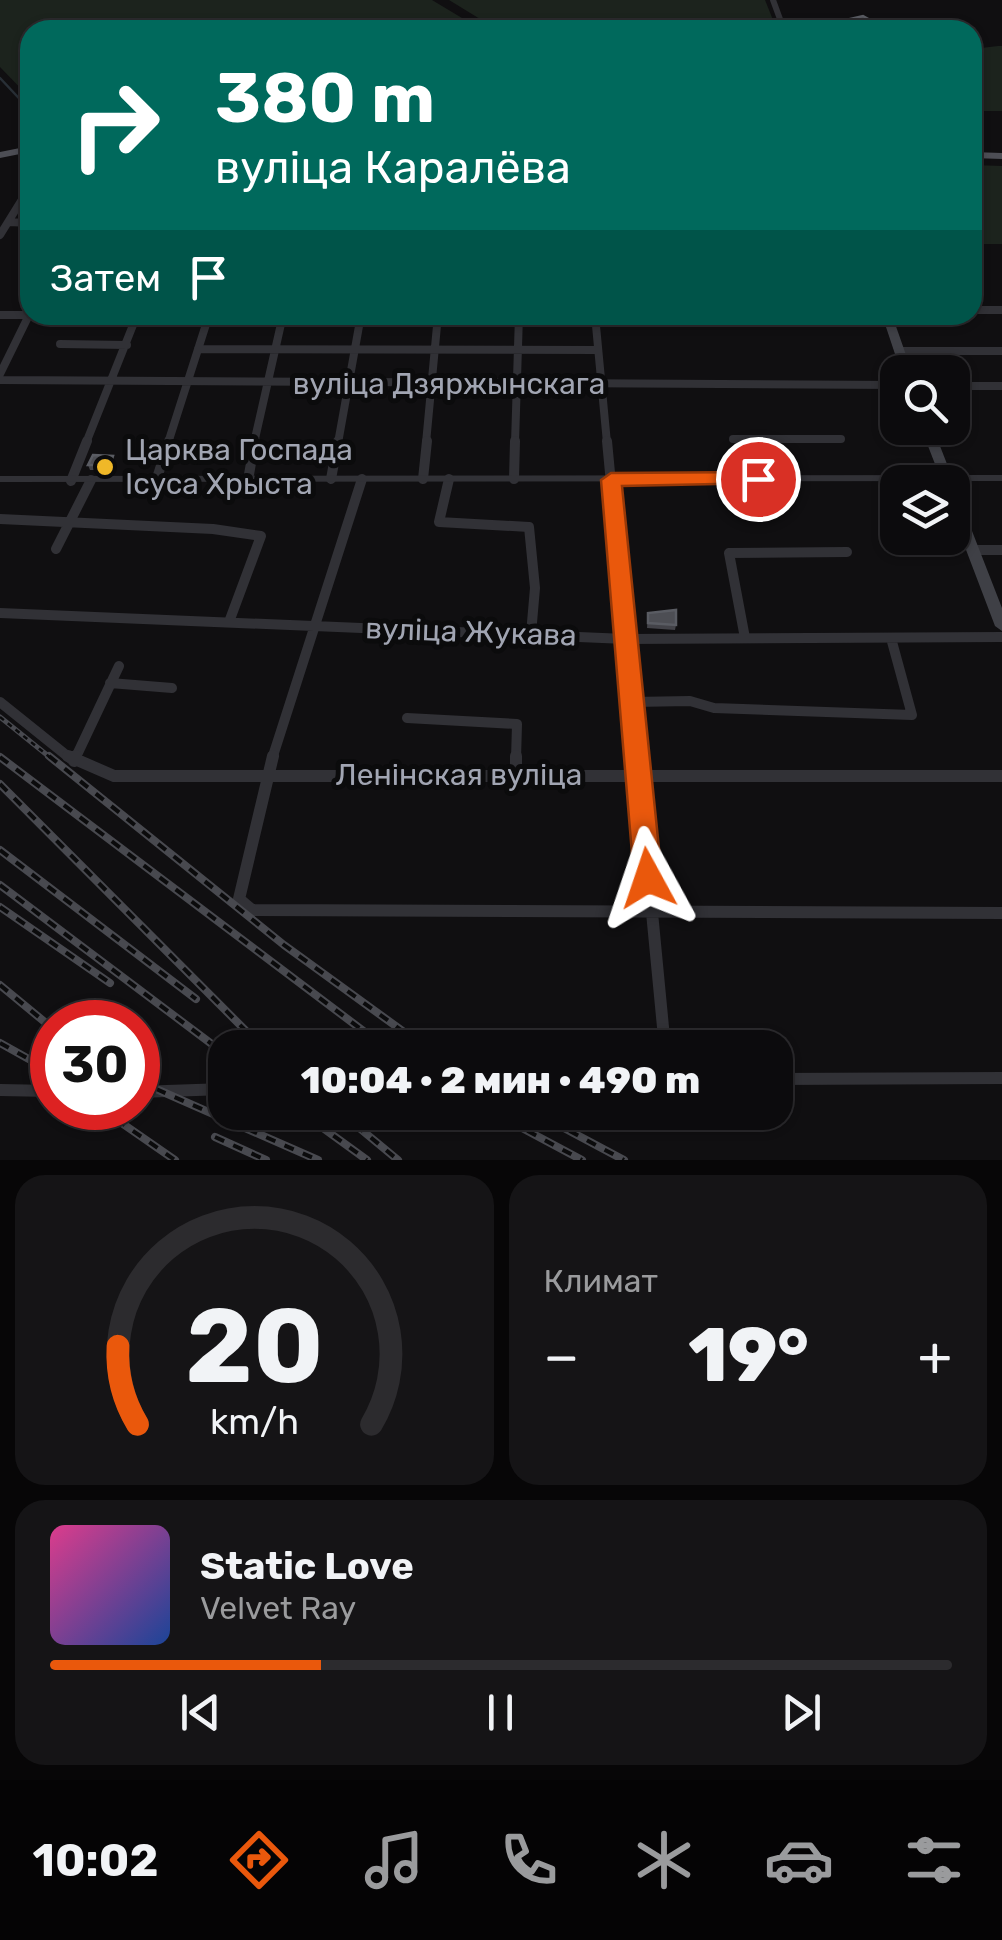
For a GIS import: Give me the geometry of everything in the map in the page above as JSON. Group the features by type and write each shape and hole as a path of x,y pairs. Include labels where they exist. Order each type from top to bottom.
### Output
{"main road":[{"path":"890,325 901,355"},
{"path":"970,540 1002,626"}],"street":[{"path":"0,235 20,202"},
{"path":"8,222 20,223"},
{"path":"0,377 24,325"},
{"path":"71,480 133,325"},
{"path":"156,481 191,382 206,325"},
{"path":"248,480 280,325"},
{"path":"330,480 359,325"},
{"path":"424,479 437,325"},
{"path":"514,479 519,325"},
{"path":"595,325 663,1030"},
{"path":"60,344 126,345"},
{"path":"198,349 598,350"},
{"path":"899,351 1002,351"},
{"name":"вуліца Дзяржынскага","path":"0,377 113,382 880,386"},
{"path":"970,386 1002,386"},
{"path":"733,439 840,439"},
{"path":"750,439 758,479"},
{"path":"970,479 1002,478"},
{"path":"362,479 267,775 239,899 252,910 1002,913"},
{"path":"449,479 439,522 529,526 535,588 530,634"},
{"path":"0,480 880,480"},
{"path":"56,550 91,480"},
{"path":"0,519 214,529 261,536 229,622"},
{"path":"974,550 1002,550"},
{"path":"745,638 729,553 847,552"},
{"name":"вуліца Жукава","path":"0,613 626,639 1002,637"},
{"path":"633,702 690,701 714,708 912,715 891,638"},
{"path":"74,761 118,666"},
{"path":"110,684 172,688"},
{"name":"Ленінская вуліца","path":"0,702 74,761 114,776 1002,776"},
{"path":"406,718 517,724 516,776"},
{"path":"793,1079 1002,1078"},
{"path":"0,1090 30,1091"},
{"path":"160,1091 208,1090"}],"shaded area":[{"path":"0,0 432,0 465,20 20,20 20,88 0,67"},
{"path":"449,0 765,0 773,20 482,20"},
{"path":"1002,46 1002,111 982,111 982,48"},
{"path":"982,165 1002,166 1002,244 982,244"}],"building":[{"path":"93,455 113,456 110,465 88,465"},
{"path":"676,610 676,625 648,623 648,613"}],"waterway":[{"path":"0,78 20,99"}],"railway":[{"path":"0,717 52,759"},
{"path":"49,756 284,945 401,1030"},
{"path":"0,757 362,1030"},
{"path":"0,784 245,1030"},
{"path":"0,850 196,999"},
{"path":"0,885 208,1041"},
{"path":"0,907 110,983"},
{"path":"0,985 30,1010"},
{"path":"0,1043 30,1060"},
{"path":"160,1091 318,1160"},
{"path":"132,1130 175,1160"},
{"path":"326,1130 367,1160"},
{"path":"362,1130 398,1160"},
{"path":"526,1130 582,1160"},
{"path":"568,1130 624,1160"},
{"path":"215,1137 266,1160"}],"place":[{"name":"Царква Госпада Ісуса Хрыста","path":"105,467"}],"route":[{"path":"648,878 611,480 758,479"}]}
